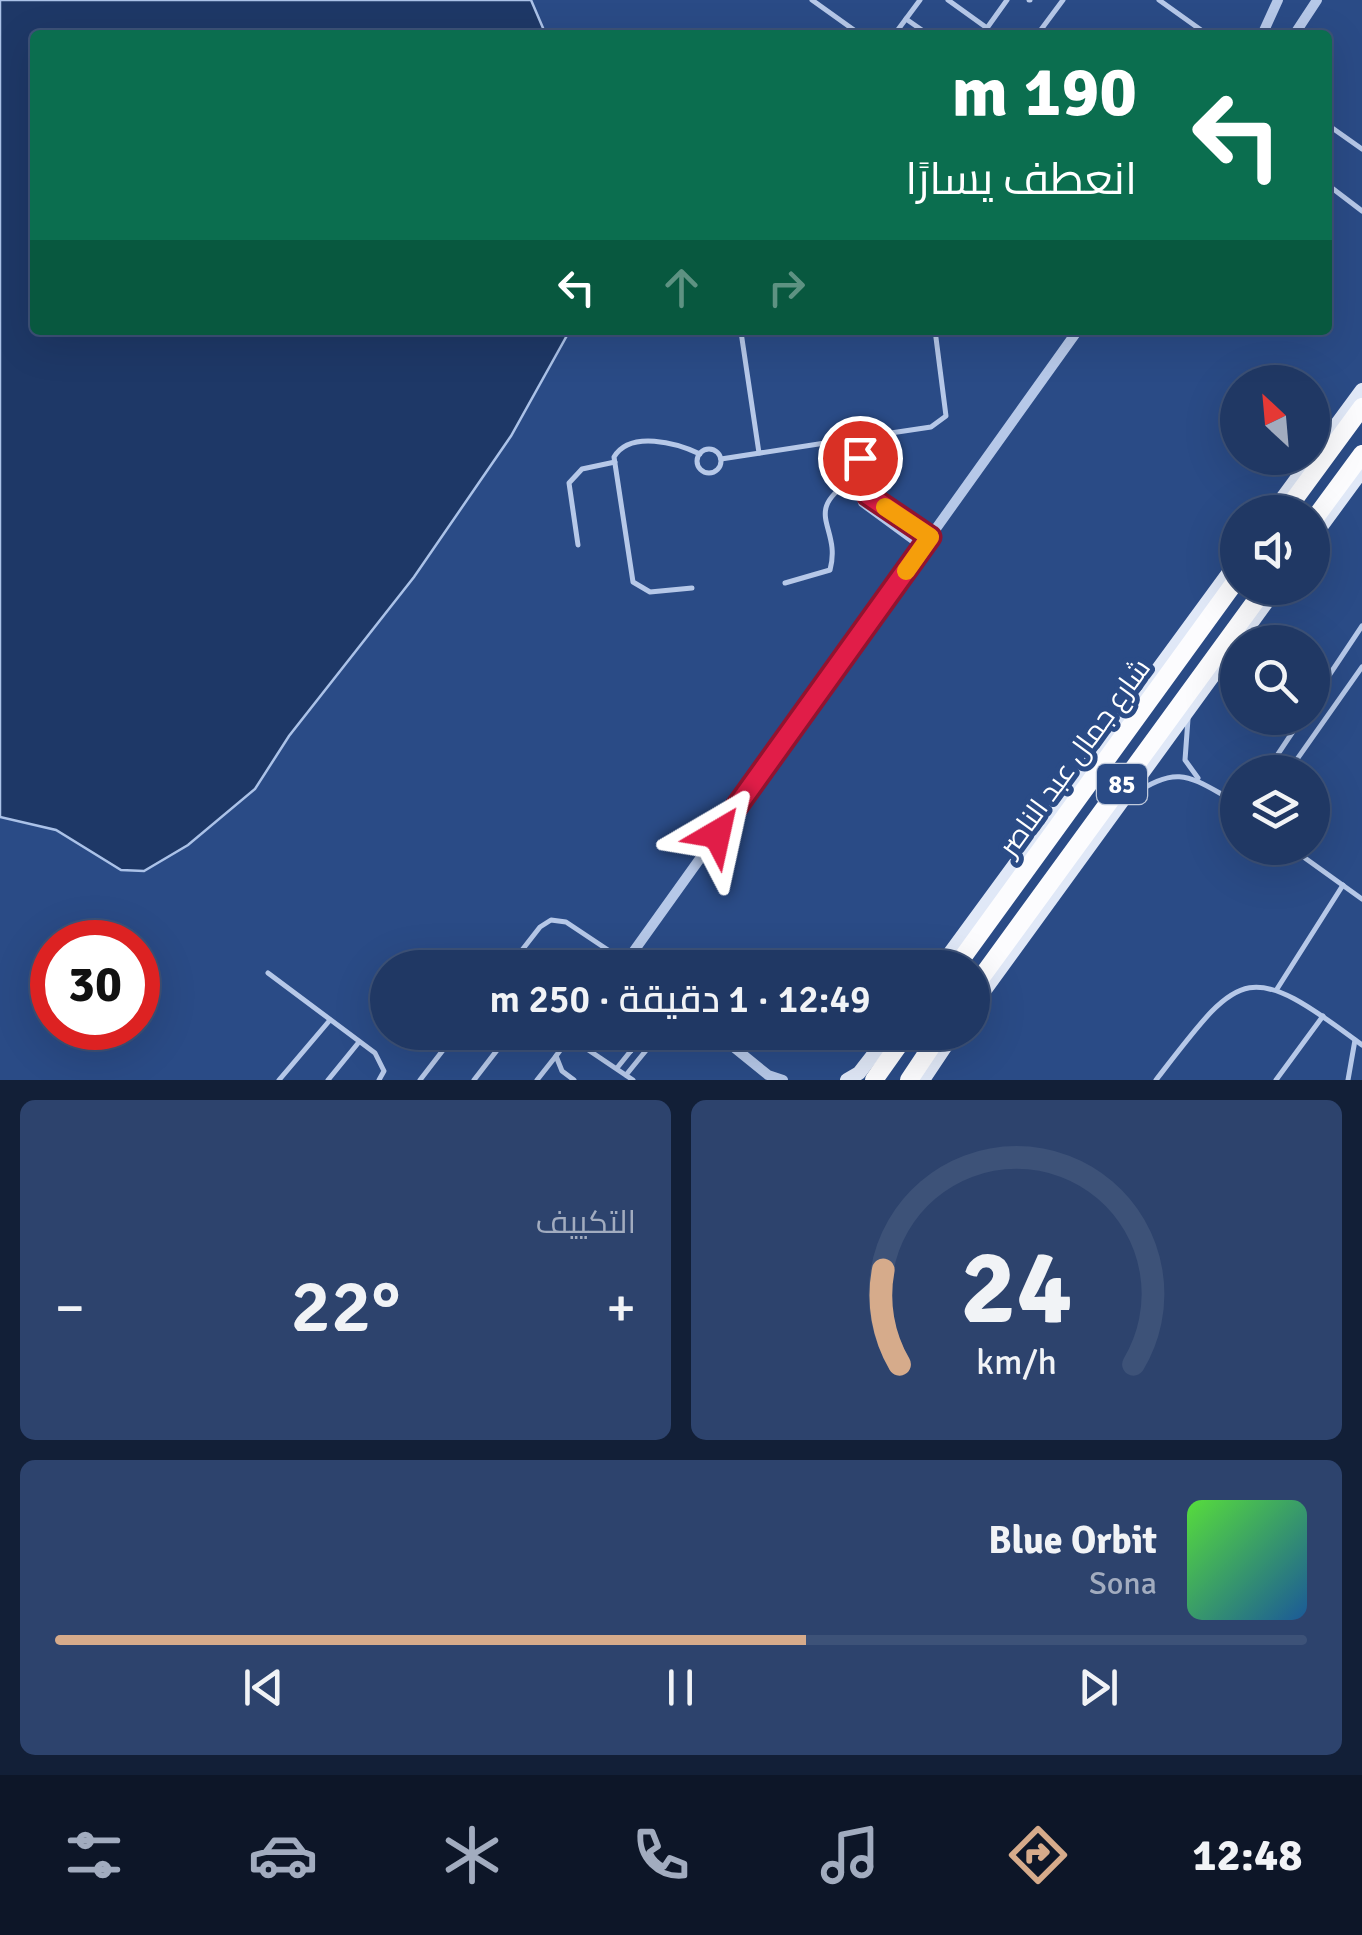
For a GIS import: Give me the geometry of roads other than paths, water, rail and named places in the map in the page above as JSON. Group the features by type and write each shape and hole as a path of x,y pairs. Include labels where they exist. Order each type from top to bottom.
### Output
{"highway":[{"path":"1298,495 1362,407"},
{"path":"1330,498 1362,454"},
{"name":"شارع جمال عبد الناصر","path":"968,950 1220,603"},
{"name":"شارع جمال عبد الناصر","path":"990,965 1253,605"},
{"path":"874,1080 895,1050"},
{"path":"908,1080 929,1050"}],"main road":[{"path":"1285,495 1362,390"},
{"path":"1330,515 1362,471"},
{"path":"952,950 1220,585"},
{"path":"990,983 1266,605"},
{"path":"847,1080 859,1074 877,1050"},
{"path":"923,1080 943,1050"}],"street":[{"path":"1266,30 1278,0"},
{"path":"1297,30 1316,0"},
{"path":"640,950 1074,335"},
{"path":"737,1050 769,1077 782,1080"}],"lane":[{"path":"812,0 854,30"},
{"path":"898,30 920,0"},
{"path":"948,0 982,30"},
{"path":"985,30 1007,0"},
{"path":"1040,30 1062,0"},
{"path":"1160,1 1201,30"},
{"path":"906,19 922,30"},
{"path":"1332,128 1362,149"},
{"path":"1332,188 1362,211"},
{"path":"741,335 759,454"},
{"path":"864,437 931,427 946,416 936,335"},
{"path":"922,549 861,504 838,441 840,431 849,426 859,428 864,437 861,464 868,495 930,537"},
{"path":"692,588 650,592 633,582 614,462 620,449 658,441 672,442 700,454 712,450 721,459"},
{"path":"721,459 838,441"},
{"path":"844,450 854,452 862,446"},
{"path":"700,454 697,462 706,472 718,468 721,459"},
{"path":"578,545 569,483 582,469 614,462"},
{"path":"785,584 830,570 825,503 832,493 852,480"},
{"path":"1330,675 1362,626"},
{"path":"1300,755 1362,667"},
{"path":"1189,710 1185,760 1204,784"},
{"path":"1122,802 1171,774 1184,775 1220,793"},
{"path":"1315,865 1362,899"},
{"path":"1277,989 1343,885"},
{"path":"522,950 550,920 566,922 609,950"},
{"path":"268,973 381,1061 384,1071 379,1080"},
{"path":"1156,1080 1218,1002 1248,987 1277,989 1362,1045"},
{"path":"1276,1080 1322,1016"},
{"path":"279,1080 330,1020"},
{"path":"537,1080 564,1045 575,1040 630,1078 649,1050"},
{"path":"1348,1080 1355,1040"},
{"path":"328,1080 360,1042"},
{"path":"420,1080 443,1050"},
{"path":"474,1080 497,1050"},
{"path":"618,1068 631,1051"},
{"path":"556,1056 557,1064 574,1080"}],"water":[{"path":"0,0 531,0 544,30 30,30 30,335 567,335 511,436 414,577 289,736 255,789 188,845 144,871 121,870 56,830 0,817"}]}
